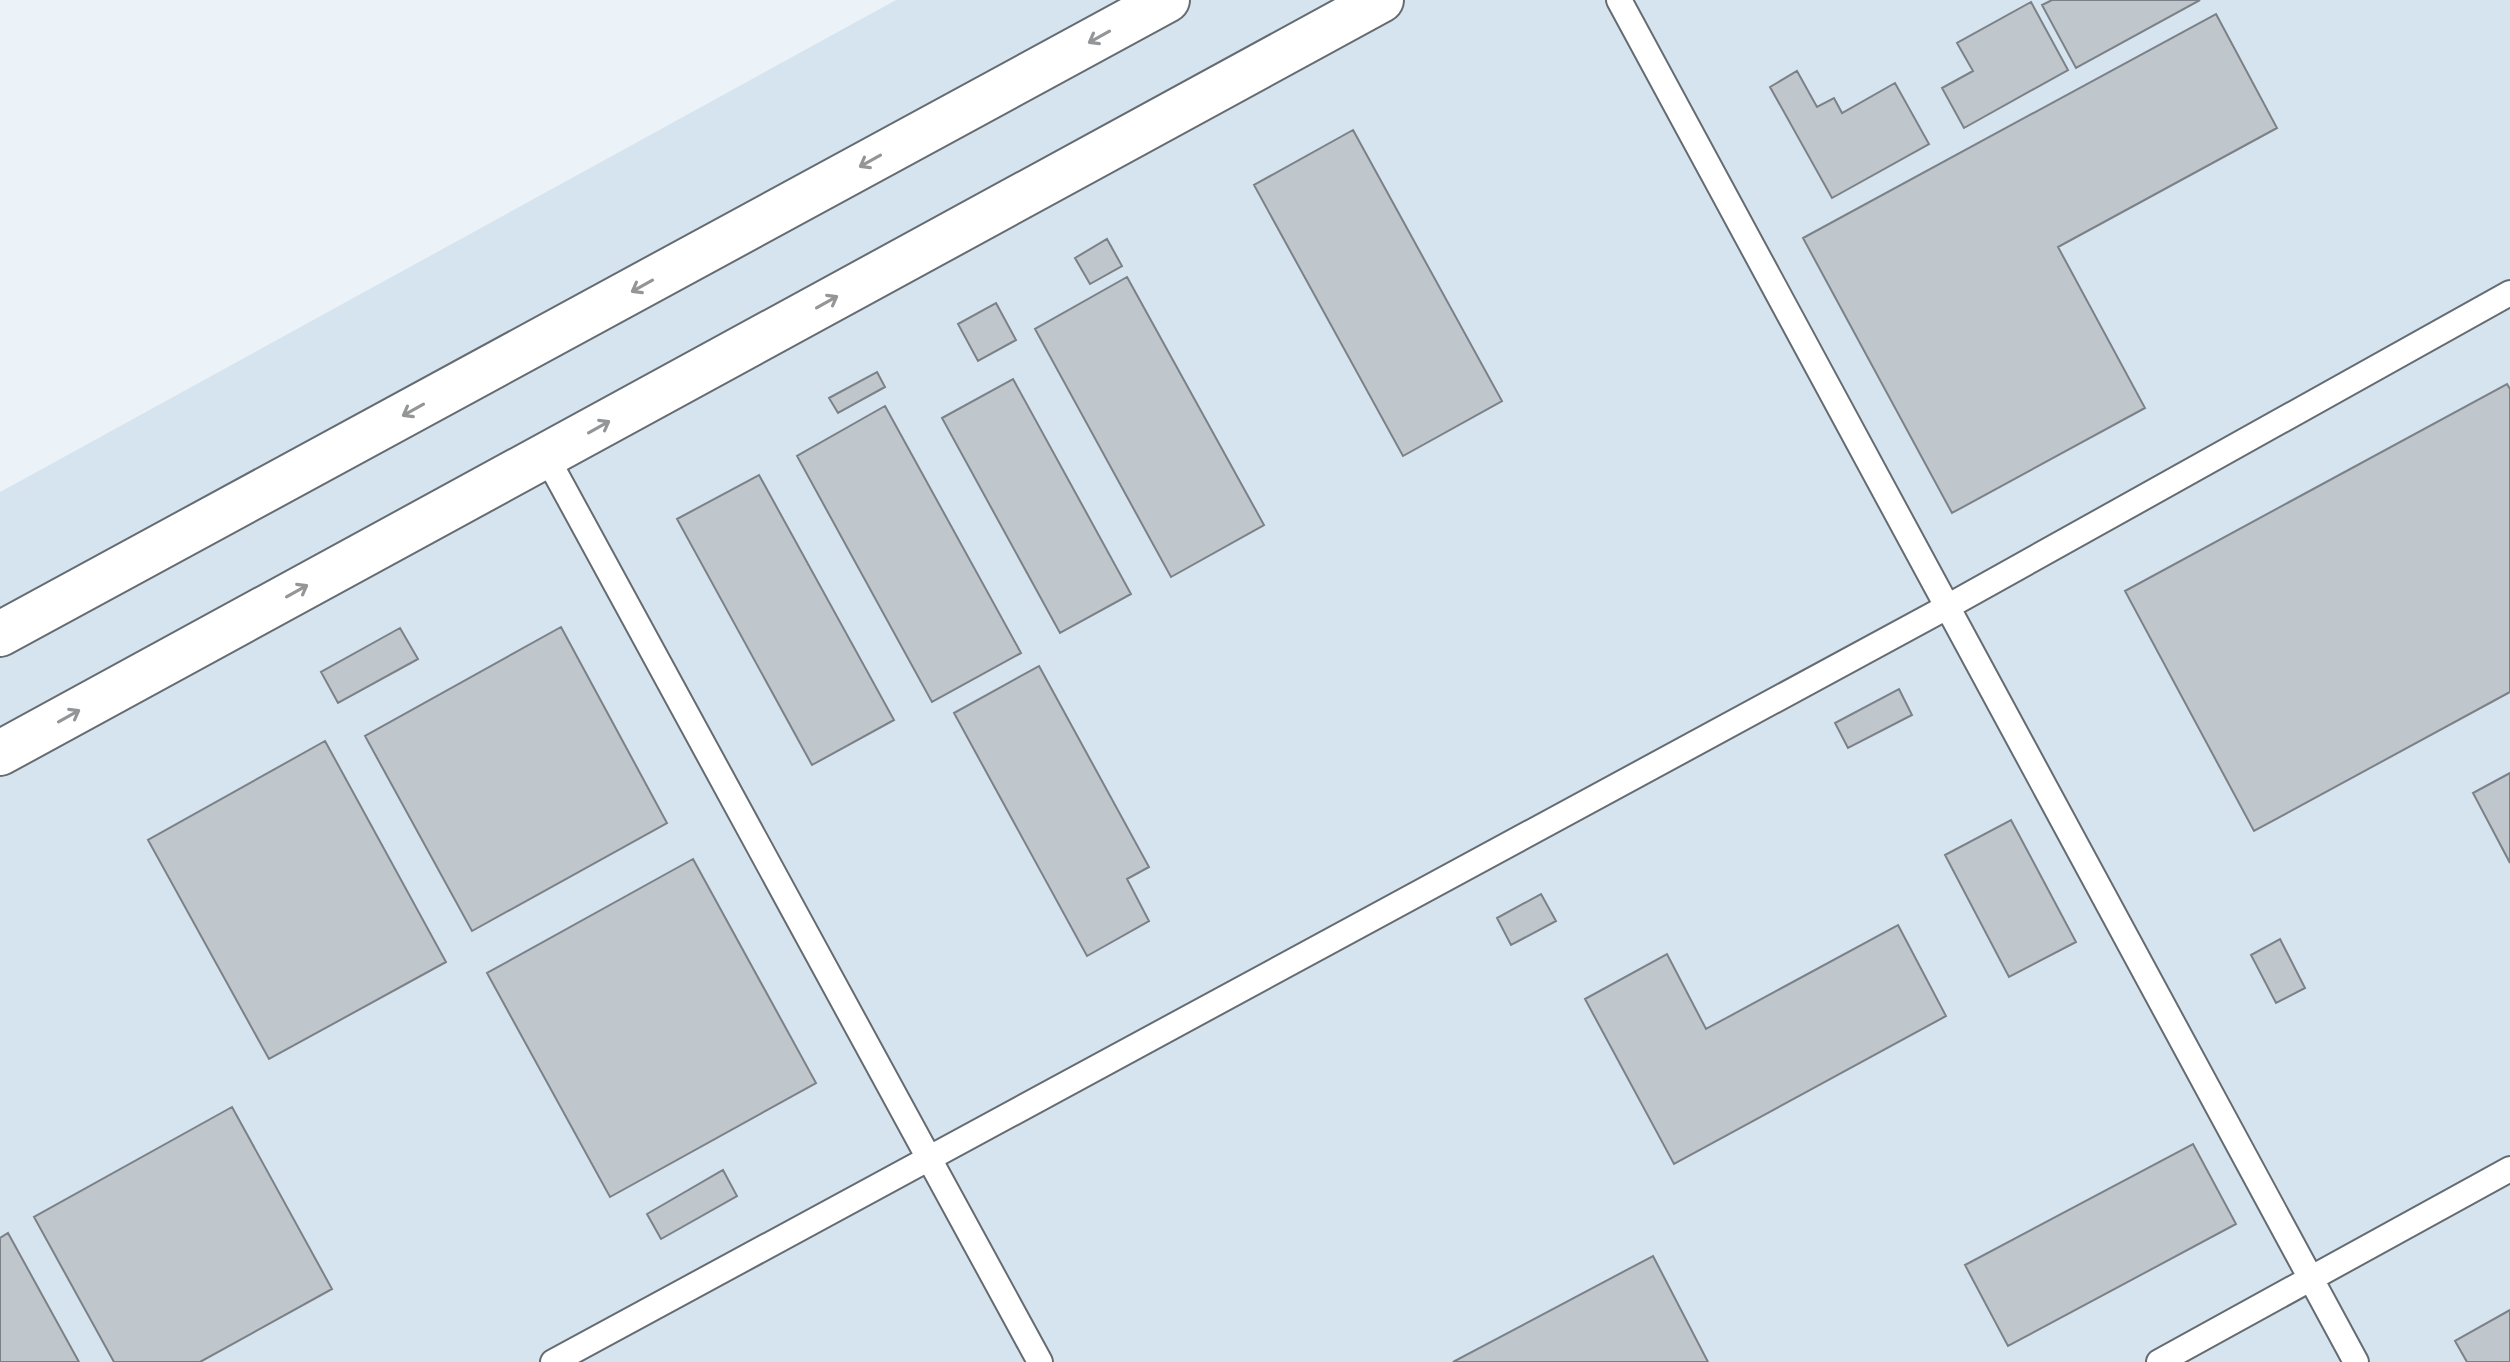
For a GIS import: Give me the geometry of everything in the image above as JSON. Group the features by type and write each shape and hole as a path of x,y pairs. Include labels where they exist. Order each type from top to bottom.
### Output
{"street":[{"path":"0,634 1167,0"},
{"path":"0,753 1381,0"}],"lane":[{"path":"1619,0 2356,1362"},
{"path":"553,1362 1947,607 2510,293"},
{"path":"546,456 1040,1362"},
{"path":"2159,1362 2510,1169"}],"shaded area":[{"path":"896,0 2510,0 2510,1362 0,1362 0,492"}],"building":[{"path":"2052,0 2200,0 2076,68 2042,5"},
{"path":"2031,2 2068,70 1964,128 1942,88 1973,71 1957,43"},
{"path":"2216,14 2277,128 2058,247 2145,408 1952,513 1803,238"},
{"path":"1797,71 1817,107 1834,98 1842,113 1895,83 1929,144 1832,198 1770,87"},
{"path":"1353,130 1502,401 1403,456 1254,185"},
{"path":"1107,239 1122,266 1090,284 1075,258"},
{"path":"1127,277 1264,525 1171,577 1035,329"},
{"path":"996,303 1016,340 978,361 958,324"},
{"path":"877,372 885,387 838,413 829,398"},
{"path":"1013,379 1131,594 1060,633 942,418"},
{"path":"2507,384 2510,389 2510,692 2254,831 2125,591"},
{"path":"885,406 1021,653 932,702 797,456"},
{"path":"759,475 894,720 812,765 677,519"},
{"path":"561,627 667,823 472,931 365,736"},
{"path":"400,628 418,659 338,703 321,672"},
{"path":"1039,666 1149,867 1127,879 1149,921 1087,956 954,713"},
{"path":"1899,689 1912,715 1848,748 1835,723"},
{"path":"325,741 446,962 269,1059 148,840"},
{"path":"2510,773 2510,863 2473,793"},
{"path":"2011,820 2076,942 2009,977 1945,855"},
{"path":"693,859 816,1083 610,1197 487,973"},
{"path":"1541,894 1556,921 1511,945 1497,918"},
{"path":"1898,925 1946,1016 1674,1164 1585,999 1667,954 1706,1029"},
{"path":"2280,939 2305,988 2276,1003 2251,955"},
{"path":"232,1107 332,1289 200,1362 114,1362 34,1217"},
{"path":"2193,1144 2236,1224 2008,1346 1965,1265"},
{"path":"723,1170 737,1196 661,1239 647,1214"},
{"path":"8,1233 79,1362 0,1362 0,1238"},
{"path":"1653,1256 1708,1362 1453,1362"},
{"path":"2510,1310 2510,1362 2467,1362 2455,1341"}]}
